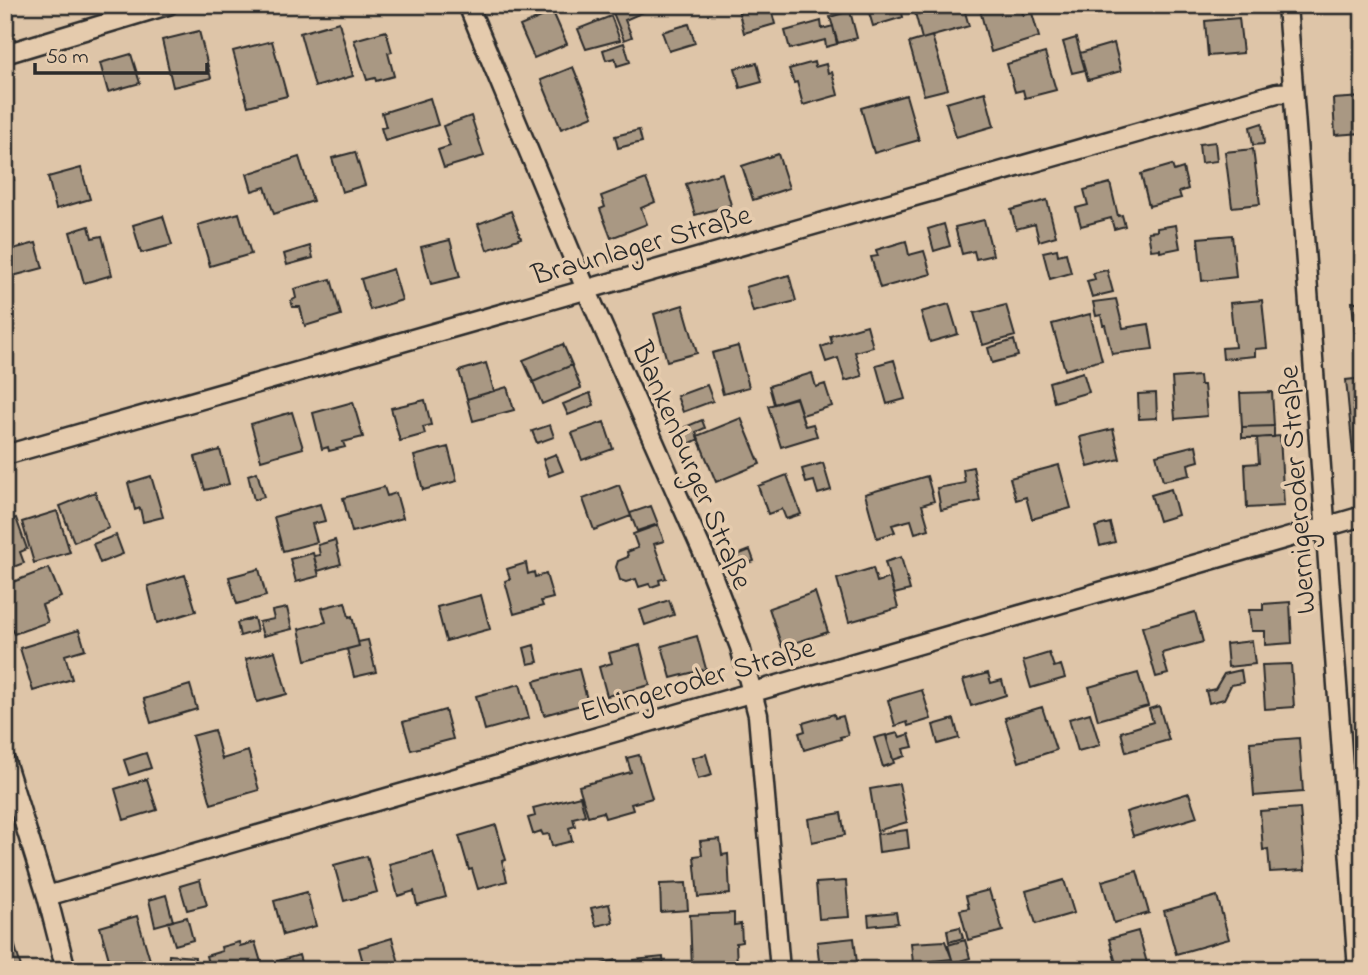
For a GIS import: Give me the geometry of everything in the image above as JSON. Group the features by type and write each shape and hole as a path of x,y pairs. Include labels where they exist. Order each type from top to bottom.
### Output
{"street":[{"path":"5,54 168,5"},
{"name":"Blankenburger Straße","path":"468,5 586,289 705,557 740,647 758,715 780,970"},
{"name":"Wernigeroder Straße","path":"1287,5 1358,970"},
{"name":"Braunlager Straße","path":"5,455 1277,93 1293,92"},
{"name":"Elbingeroder Straße","path":"47,896 1363,516"},
{"path":"5,761 47,896 66,970"}],"building":[{"path":"610,5 655,7 625,20 632,37 624,40"},
{"path":"737,5 770,5 775,24 744,33"},
{"path":"900,5 903,17 873,26 867,6"},
{"path":"929,5 963,5 969,26 922,39 914,9"},
{"path":"995,5 1020,5 1023,15 1032,13 1039,37 991,52 980,10"},
{"path":"850,11 857,38 838,43 830,17"},
{"path":"553,12 567,44 534,58 520,26"},
{"path":"611,16 620,40 586,49 578,29"},
{"path":"1239,18 1243,53 1208,56 1205,21"},
{"path":"821,21 822,29 833,26 837,44 826,47 825,40 790,49 785,31"},
{"path":"339,22 353,76 315,87 300,33"},
{"path":"689,24 695,43 669,51 662,32"},
{"path":"199,31 211,78 173,87 162,40"},
{"path":"386,31 392,52 388,53 394,76 376,81 375,78 367,80 354,40"},
{"path":"932,36 948,89 924,95 909,43"},
{"path":"1076,38 1085,70 1072,73 1063,42"},
{"path":"272,41 287,96 248,106 233,51"},
{"path":"624,43 630,62 617,66 615,58 606,60 603,50"},
{"path":"1114,43 1121,71 1088,80 1080,53"},
{"path":"1045,53 1056,90 1025,98 1023,90 1015,92 1007,64"},
{"path":"131,54 140,83 108,92 100,63"},
{"path":"814,62 815,67 826,64 828,73 832,72 838,95 803,105 797,82 794,83 789,69"},
{"path":"757,63 762,82 740,88 735,68"},
{"path":"573,67 593,116 561,129 541,80"},
{"path":"985,92 994,126 956,137 946,103"},
{"path":"906,95 919,140 874,153 861,108"},
{"path":"1363,97 1363,133 1335,135 1333,99"},
{"path":"430,98 438,125 385,141 381,128 386,127 382,113"},
{"path":"471,116 484,156 444,168 438,150 450,146 443,126"},
{"path":"1262,123 1264,144 1253,145 1250,127"},
{"path":"639,130 642,142 618,148 615,136"},
{"path":"1215,142 1217,161 1201,163 1199,144"},
{"path":"1253,149 1260,204 1232,207 1225,152"},
{"path":"5,152 14,180 5,182"},
{"path":"355,152 365,185 342,192 332,158"},
{"path":"778,154 789,188 753,200 742,166"},
{"path":"299,157 313,201 274,214 265,187 252,191 247,174"},
{"path":"1172,165 1174,171 1183,168 1188,189 1179,192 1181,198 1149,206 1141,174"},
{"path":"81,168 90,199 56,209 48,177"},
{"path":"722,173 731,205 695,215 686,184"},
{"path":"646,179 655,202 641,208 647,224 611,238 600,209 605,207 601,196"},
{"path":"1110,183 1118,216 1122,215 1125,226 1114,229 1111,218 1081,226 1076,208 1088,205 1084,190"},
{"path":"1047,200 1056,236 1039,241 1035,224 1016,229 1011,210"},
{"path":"511,211 521,238 487,250 478,224"},
{"path":"239,213 251,254 210,266 198,225"},
{"path":"163,216 172,245 141,253 133,225"},
{"path":"984,220 993,255 976,259 974,251 962,254 955,227"},
{"path":"944,224 950,246 934,251 928,229"},
{"path":"1176,225 1180,248 1160,252 1160,249 1151,250 1148,232"},
{"path":"89,226 92,238 102,236 112,275 84,283 70,232"},
{"path":"1232,235 1236,277 1202,281 1198,238"},
{"path":"450,240 460,277 431,284 421,247"},
{"path":"906,241 909,255 924,251 931,274 880,288 871,257 878,256 876,250"},
{"path":"36,243 43,268 9,277 5,265 5,251"},
{"path":"310,246 313,258 287,265 284,254"},
{"path":"1057,249 1058,255 1066,253 1071,273 1050,279 1043,252"},
{"path":"393,269 402,300 370,310 361,279"},
{"path":"1107,270 1113,292 1092,297 1087,281 1095,279 1093,273"},
{"path":"789,275 796,301 753,312 746,287"},
{"path":"331,279 341,315 305,326 300,307 293,307 291,301 296,298 294,289"},
{"path":"1116,299 1123,328 1149,324 1153,349 1112,354 1105,325 1101,315 1096,316 1093,302"},
{"path":"1262,300 1267,348 1255,349 1255,356 1223,359 1222,348 1235,347 1230,303"},
{"path":"1352,302 1363,302 1363,343 1356,343"},
{"path":"949,304 958,334 930,342 921,312"},
{"path":"683,305 697,353 667,361 654,314"},
{"path":"1006,305 1015,336 983,345 974,313"},
{"path":"1090,314 1102,360 1065,370 1052,324"},
{"path":"867,325 873,347 855,352 862,376 845,381 838,358 826,362 821,347 832,343 830,336"},
{"path":"1014,340 1018,356 992,363 988,348"},
{"path":"563,344 572,365 533,382 523,360"},
{"path":"738,346 749,387 723,394 712,353"},
{"path":"894,360 905,399 887,404 876,365"},
{"path":"486,363 494,391 467,399 459,371"},
{"path":"572,365 581,388 542,404 533,382"},
{"path":"1083,372 1089,392 1054,402 1049,382"},
{"path":"812,373 816,387 825,384 832,406 802,415 796,397 774,404 769,386"},
{"path":"1199,376 1200,385 1204,385 1207,416 1175,419 1172,378"},
{"path":"1363,378 1363,452 1353,453 1346,380"},
{"path":"707,385 713,401 683,412 677,396"},
{"path":"507,387 514,410 473,421 467,399"},
{"path":"1272,392 1274,426 1242,427 1240,393"},
{"path":"590,393 594,405 568,415 563,404"},
{"path":"1156,393 1157,418 1139,419 1138,394"},
{"path":"796,398 805,426 813,424 817,436 781,447 768,406"},
{"path":"425,400 431,425 423,427 425,434 400,441 391,408"},
{"path":"353,402 363,437 343,442 345,447 329,451 328,447 322,449 313,413"},
{"path":"292,412 303,448 261,460 251,424"},
{"path":"741,418 760,464 716,482 697,436"},
{"path":"702,420 705,428 696,432 699,439 685,446 678,430"},
{"path":"604,422 613,449 582,460 572,433"},
{"path":"550,425 554,437 537,443 532,431"},
{"path":"1274,426 1274,437 1242,438 1242,427"},
{"path":"1113,429 1120,459 1088,467 1080,437"},
{"path":"1280,436 1284,506 1247,508 1245,464 1259,463 1257,438"},
{"path":"1196,445 1199,461 1188,464 1190,475 1163,481 1156,455"},
{"path":"448,447 457,481 423,490 414,456"},
{"path":"220,450 229,484 205,490 195,457"},
{"path":"556,454 563,471 549,476 543,459"},
{"path":"823,463 831,490 818,494 814,481 806,483 802,469"},
{"path":"1059,465 1071,508 1032,519 1026,497 1016,500 1010,478"},
{"path":"973,467 980,501 941,510 937,488 965,483 963,469"},
{"path":"257,472 264,497 254,500 248,475"},
{"path":"787,475 801,514 786,519 782,509 768,514 758,486"},
{"path":"151,476 163,517 143,522 140,508 135,510 128,483"},
{"path":"927,476 934,501 922,505 929,529 915,533 911,520 892,525 895,532 877,538 865,494"},
{"path":"619,485 631,516 594,530 583,499"},
{"path":"384,487 387,496 396,493 403,518 352,532 343,498"},
{"path":"1171,489 1178,515 1159,521 1151,495"},
{"path":"95,492 109,528 74,542 60,506"},
{"path":"320,504 325,521 312,524 317,542 283,551 274,517"},
{"path":"651,506 658,524 637,531 630,513"},
{"path":"57,511 70,552 34,563 22,522"},
{"path":"16,518 27,549 20,552 24,563 5,570 5,521"},
{"path":"1110,523 1115,542 1100,546 1095,527"},
{"path":"658,525 664,541 654,544 666,578 651,587 649,584 639,587 636,579 626,582 620,580 616,567 618,561 628,557 627,552 638,548 633,534"},
{"path":"116,535 123,554 100,563 93,544"},
{"path":"335,540 341,564 318,571 314,556 320,555 318,545"},
{"path":"750,550 754,561 736,567 732,557"},
{"path":"313,553 319,576 296,582 290,559"},
{"path":"901,557 910,590 894,594 885,562"},
{"path":"526,563 528,574 534,572 535,577 546,574 553,598 541,601 543,606 514,614 505,581 510,579 507,569"},
{"path":"49,568 61,597 42,605 48,622 14,634 5,611 5,585"},
{"path":"873,568 877,582 890,578 898,608 849,622 837,579"},
{"path":"259,569 266,596 237,604 229,577"},
{"path":"185,575 196,611 157,623 148,586"},
{"path":"815,592 828,632 782,647 769,608"},
{"path":"481,595 490,629 446,641 437,607"},
{"path":"669,600 674,615 645,625 640,610"},
{"path":"345,602 349,617 352,616 359,646 306,660 299,629 326,622 322,608"},
{"path":"1290,602 1292,643 1265,645 1265,631 1251,631 1249,610 1263,610 1263,604"},
{"path":"287,608 292,629 263,636 259,622 274,619 272,611"},
{"path":"1195,612 1203,642 1162,653 1168,674 1156,677 1142,627"},
{"path":"254,618 257,631 240,636 237,623"},
{"path":"79,630 85,649 65,655 72,679 33,691 20,648"},
{"path":"697,636 706,669 671,678 662,646"},
{"path":"368,640 376,672 354,677 347,649 359,646 358,642"},
{"path":"1252,641 1255,664 1228,667 1226,644"},
{"path":"534,645 538,662 528,664 524,648"},
{"path":"640,645 650,685 607,696 599,667 612,663 609,653"},
{"path":"275,651 287,694 257,702 246,659"},
{"path":"1049,653 1054,667 1061,665 1065,678 1031,688 1023,661"},
{"path":"1291,664 1294,707 1265,709 1262,665"},
{"path":"579,669 588,703 544,715 534,681"},
{"path":"1241,670 1243,683 1231,685 1224,699 1209,703 1206,691 1215,689 1224,674"},
{"path":"988,673 991,683 1002,680 1006,695 971,706 963,680"},
{"path":"1138,673 1148,706 1098,720 1089,687"},
{"path":"520,684 529,718 485,730 476,696"},
{"path":"190,685 197,709 151,723 144,699"},
{"path":"922,690 931,719 908,726 907,722 895,726 888,700"},
{"path":"1159,706 1169,740 1126,752 1121,732 1153,722 1149,709"},
{"path":"1042,707 1056,750 1019,762 1005,718"},
{"path":"445,710 453,739 411,750 403,722"},
{"path":"1090,713 1100,745 1078,751 1069,719"},
{"path":"834,714 835,718 843,716 848,735 804,750 799,733 805,731 803,723"},
{"path":"954,719 959,738 938,744 933,725"},
{"path":"214,730 222,759 248,751 259,790 211,804 192,736"},
{"path":"898,733 900,737 909,734 913,747 903,749 905,756 893,760 886,736"},
{"path":"886,735 894,763 883,767 874,738"},
{"path":"1299,738 1303,792 1254,796 1250,742"},
{"path":"146,753 151,768 129,775 124,760"},
{"path":"706,754 712,775 698,779 692,758"},
{"path":"639,755 652,798 631,804 633,810 605,818 603,812 588,816 579,786 631,772 627,758"},
{"path":"147,779 157,810 124,820 115,789"},
{"path":"899,784 907,822 877,831 870,789"},
{"path":"1189,793 1197,817 1133,836 1126,812"},
{"path":"580,796 585,815 573,818 575,826 569,828 572,841 552,846 549,834 543,835 541,831 533,834 528,818 535,816 533,808"},
{"path":"1300,808 1305,870 1270,872 1268,849 1263,850 1260,811"},
{"path":"841,813 845,835 812,842 808,819"},
{"path":"496,825 506,860 502,861 507,881 478,889 459,836"},
{"path":"907,830 909,848 879,852 877,834"},
{"path":"720,839 722,855 728,854 730,894 698,897 694,856 702,855 700,841"},
{"path":"433,852 446,897 417,905 414,891 398,896 389,864"},
{"path":"367,856 377,892 344,901 334,865"},
{"path":"1137,871 1149,913 1114,923 1102,881"},
{"path":"200,880 207,905 187,910 180,886"},
{"path":"1064,880 1074,913 1036,924 1026,891"},
{"path":"846,881 849,917 819,919 816,883"},
{"path":"686,883 688,910 661,912 660,884"},
{"path":"989,890 1003,931 968,940 960,910 969,908 966,896"},
{"path":"307,892 316,926 283,935 274,901"},
{"path":"166,895 173,921 155,926 149,900"},
{"path":"1217,896 1229,939 1176,954 1164,911"},
{"path":"609,904 613,922 596,926 591,908"},
{"path":"896,912 898,923 869,926 868,915"},
{"path":"734,913 734,925 741,924 742,942 736,943 737,967 692,969 690,915"},
{"path":"137,916 150,960 112,970 100,927"},
{"path":"187,917 193,940 175,945 168,922"},
{"path":"960,927 963,938 949,942 947,930"},
{"path":"1138,931 1149,970 1118,970 1109,939"},
{"path":"12,936 21,967 5,970 5,937"},
{"path":"392,938 401,970 365,970 359,948"},
{"path":"854,938 857,963 850,964 851,970 820,970 817,942"},
{"path":"965,940 970,958 953,963 948,945"},
{"path":"945,941 952,959 913,963 911,943"},
{"path":"239,942 240,946 255,942 263,969 210,970 206,956 222,951 221,947"},
{"path":"169,955 195,957 194,970 168,970"},
{"path":"299,955 303,970 277,970 275,962"},
{"path":"663,957 664,970 635,970 634,960"},
{"path":"617,960 620,970 604,970 602,964"}]}
